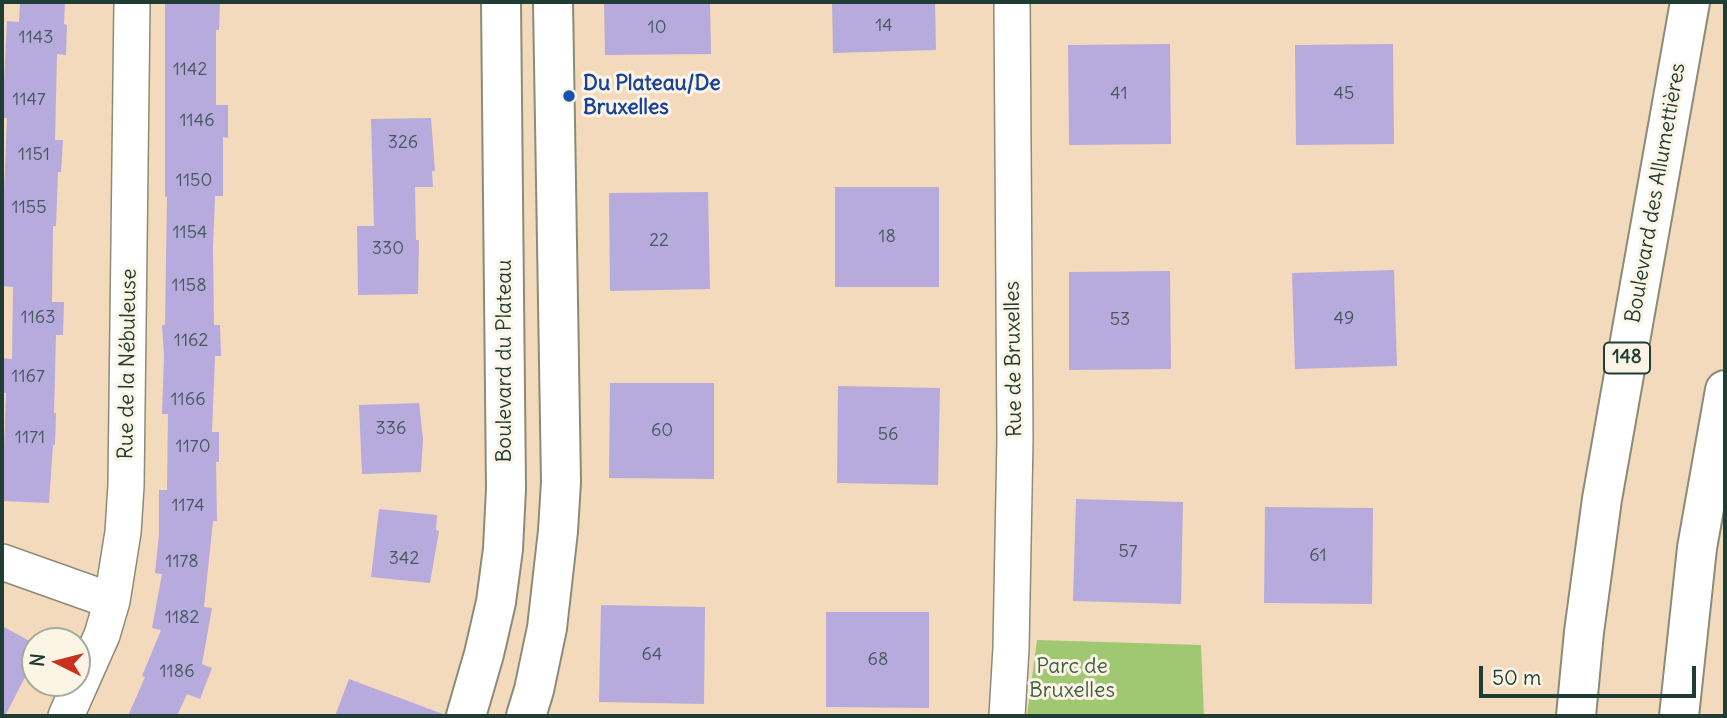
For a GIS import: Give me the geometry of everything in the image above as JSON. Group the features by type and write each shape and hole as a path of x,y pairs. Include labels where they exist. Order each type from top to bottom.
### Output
{"main road":[{"name":"Boulevard du Plateau","path":"466,716 496,602 503,549 506,489 500,2"},
{"path":"526,716 547,628 561,482 553,2"},
{"name":"Boulevard des Allumettières","path":"1576,716 1602,499 1690,2"},
{"path":"1679,716 1697,548 1725,390"}],"street":[{"name":"Rue de la Nébuleuse","path":"66,716 90,665 112,601 123,532 126,486 132,2"},
{"name":"Rue de Bruxelles","path":"1007,716 1015,439 1012,2"},
{"path":"2,562 112,601"}],"green space":[{"name":"Parc de Bruxelles","path":"1037,640 1201,645 1204,716 1027,716"}],"building":[{"path":"20,2 65,2 64,24 67,25 66,55 57,54 55,140 63,140 61,172 58,172 56,226 53,226 52,302 64,302 63,335 56,335 55,445 49,503 2,501 6,393 2,393 2,358 12,359 13,287 2,286 2,190 7,118 2,118 2,81 7,21 19,22"},
{"path":"165,2 220,2 219,30 216,30 216,105 228,105 228,138 223,137 223,196 215,196 213,248 214,325 220,325 221,356 215,356 212,432 219,432 219,462 216,462 217,521 213,521 204,607 212,608 202,664 212,668 200,699 187,694 177,716 128,716 161,630 152,628 162,574 155,573 159,534 159,490 167,490 168,414 162,414 167,197"},
{"path":"604,2 710,2 711,54 605,55"},
{"path":"832,2 935,2 936,50 833,53"},
{"path":"1170,44 1171,144 1069,145 1068,45"},
{"path":"1393,44 1394,144 1296,145 1295,45"},
{"path":"431,118 435,171 432,171 433,187 415,187 416,240 419,240 418,294 358,295 357,226 374,226 371,119"},
{"path":"835,187 939,187 939,287 835,287"},
{"path":"708,192 710,289 610,291 609,193"},
{"path":"1394,270 1397,366 1295,369 1292,273"},
{"path":"1170,271 1171,369 1069,370 1069,272"},
{"path":"610,383 714,383 714,479 609,478"},
{"path":"838,386 940,388 938,485 837,483"},
{"path":"419,403 423,439 421,472 362,474 359,405"},
{"path":"1076,499 1183,502 1181,604 1073,601"},
{"path":"1265,507 1373,508 1372,604 1264,603"},
{"path":"379,509 437,515 436,530 439,531 430,583 371,577"},
{"path":"601,605 705,607 704,704 599,702"},
{"path":"826,612 929,612 929,708 826,707"},
{"path":"2,626 21,636 21,685 5,716 2,716"},
{"path":"349,679 443,714 443,716 335,716"}],"place":[{"name":"Du Plateau/De Bruxelles","path":"569,96"}]}
